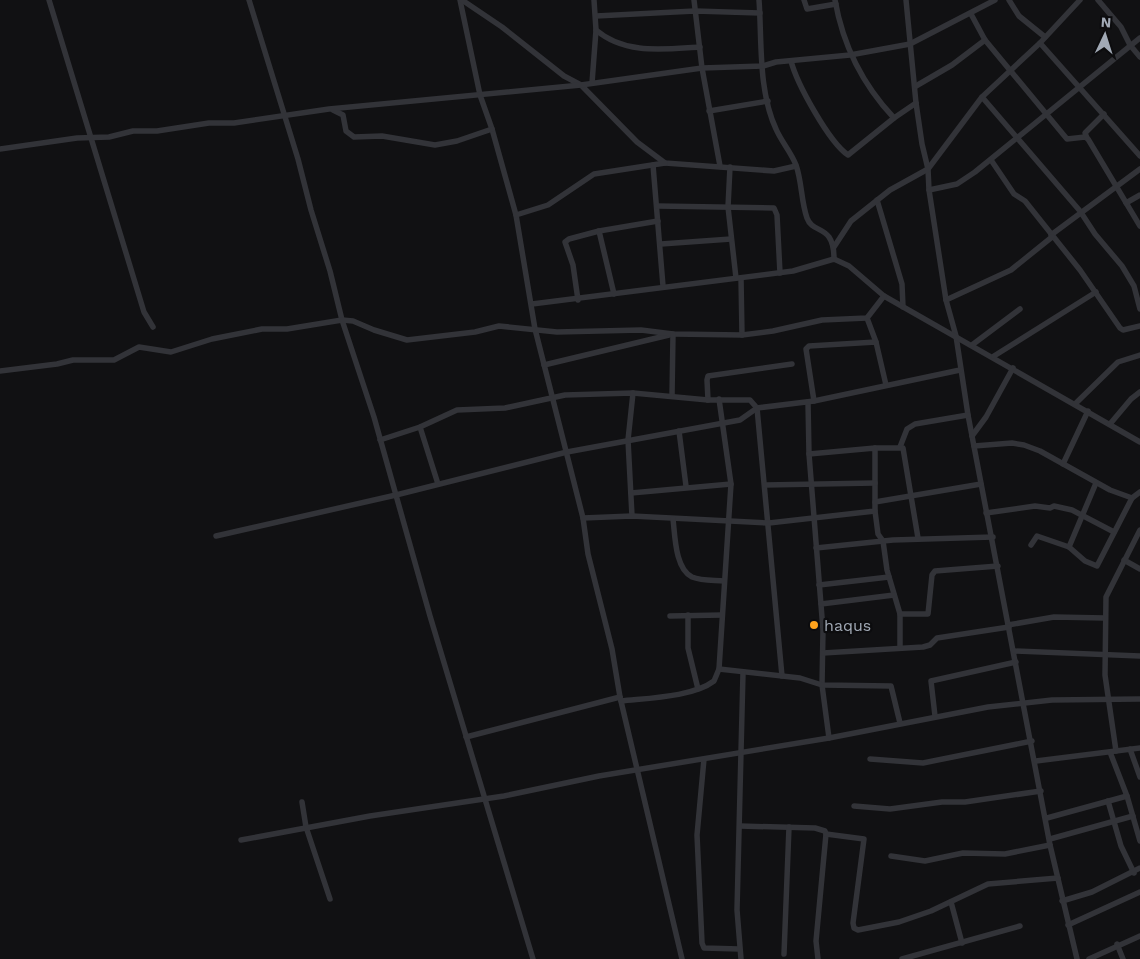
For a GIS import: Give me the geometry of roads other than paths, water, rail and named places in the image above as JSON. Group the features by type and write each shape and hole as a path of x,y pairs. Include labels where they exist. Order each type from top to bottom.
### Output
{"street":[{"path":"49,0 144,312 153,327"},
{"path":"249,0 265,46 266,58 330,271 342,320 359,368 466,737 533,959"},
{"path":"461,0 523,43 564,76 581,85 636,142 665,163"},
{"path":"461,0 480,95 492,129 516,216 526,279 544,365 584,518 588,554 612,649 621,699 682,959"},
{"path":"592,83 596,30 594,0"},
{"path":"694,0 702,68 720,166"},
{"path":"759,0 763,66 768,101 776,129 796,166 807,218 829,236 834,247 834,260"},
{"path":"804,0 807,9 836,2 850,54 866,85 894,118"},
{"path":"906,0 916,86 916,103 928,169 929,190 946,300 956,336 960,370 986,513 993,537 1008,626 1036,761 1050,842 1062,901 1077,959"},
{"path":"0,149 77,138 91,139 134,131 157,131 209,123 234,123 328,108 581,85 702,68 763,66 776,62 850,54 910,44 995,0"},
{"path":"1009,0 1018,16 1045,37"},
{"path":"834,247 849,223 877,200 910,178 928,169 982,97 1040,43 1080,0"},
{"path":"1098,0 1121,27 1130,45 1140,57"},
{"path":"596,16 695,11 760,13"},
{"path":"971,14 985,40 1067,139 1085,137 1088,139"},
{"path":"596,30 612,42 630,47 662,49 700,47"},
{"path":"929,190 957,184 991,160 1016,137 1140,38"},
{"path":"916,86 952,65 985,40"},
{"path":"1040,43 1140,156"},
{"path":"791,61 799,85 847,155 850,155 894,118 916,103"},
{"path":"982,97 1080,211 1095,234 1122,266 1134,286 1140,309"},
{"path":"709,112 768,101"},
{"path":"328,108 342,114 346,131 354,137 382,136 415,143 444,145 492,129"},
{"path":"1104,114 1085,133 1140,226"},
{"path":"991,160 1014,194 1025,201 1096,292 1122,330 1140,326"},
{"path":"516,216 548,206 594,174 665,163 774,171 796,166"},
{"path":"653,165 663,286"},
{"path":"730,167 728,207 731,240 739,278 742,335"},
{"path":"946,300 1011,270 1080,211 1140,169"},
{"path":"1126,203 1140,195"},
{"path":"877,200 902,284 903,307"},
{"path":"657,206 771,208 776,211 780,272"},
{"path":"578,300 573,265 566,242 569,239 599,231 658,221"},
{"path":"599,231 614,294"},
{"path":"661,244 731,240"},
{"path":"532,304 578,300 663,286 793,271 834,260 849,266 884,296 994,356 1140,442"},
{"path":"994,356 1096,292"},
{"path":"0,371 57,364 73,360 105,361 120,358 139,347 171,352 212,340 262,329 287,329 342,320 353,321 374,330 407,340 475,332 499,326 558,332 641,330 674,334 742,335 773,331 822,320 867,318 884,296"},
{"path":"972,345 1020,309"},
{"path":"867,318 876,342 886,385"},
{"path":"544,365 674,334"},
{"path":"672,396 674,334"},
{"path":"829,738 822,685 823,653 820,585 809,454 811,401 807,346 876,342"},
{"path":"1075,404 1114,365 1140,355"},
{"path":"708,400 706,380 708,376 792,364"},
{"path":"972,436 986,417 1013,368"},
{"path":"216,536 567,452 740,420 757,408 811,401 960,370"},
{"path":"1110,424 1140,392"},
{"path":"380,440 420,427 457,410 504,408 575,394 633,393 708,400 750,400 757,408 769,523 770,564 782,676"},
{"path":"632,516 628,440 633,393"},
{"path":"466,737 621,699 666,696 698,689 714,681 719,669 731,484 719,399"},
{"path":"1063,464 1088,411"},
{"path":"900,447 907,429 914,424 968,415"},
{"path":"420,427 438,484"},
{"path":"679,431 686,486"},
{"path":"974,446 1012,442 1040,452 1096,483 1132,498"},
{"path":"809,454 900,447"},
{"path":"900,447 904,452 918,538"},
{"path":"875,448 875,511 878,534 883,541 889,577 900,614 900,647"},
{"path":"765,485 875,482"},
{"path":"1069,547 1096,483"},
{"path":"631,493 686,486 731,484"},
{"path":"875,502 982,484"},
{"path":"1031,544 1036,536 1069,547 1085,561 1098,566 1132,498 1140,492"},
{"path":"986,513 1035,506 1050,508 1054,506 1082,515 1114,532"},
{"path":"584,518 632,516 769,523 875,511"},
{"path":"673,519 678,552 685,571 694,578 724,581"},
{"path":"1140,530 1106,597 1104,618 1104,656 1113,752 1128,796 1140,841"},
{"path":"816,548 918,538 993,537"},
{"path":"1124,560 1140,569"},
{"path":"900,614 928,614 932,575 935,571 998,566"},
{"path":"820,585 889,577"},
{"path":"821,604 894,595"},
{"path":"688,615 688,648 698,689"},
{"path":"670,616 722,615"},
{"path":"823,653 928,646 937,638 1054,617 1104,618"},
{"path":"1014,651 1140,656"},
{"path":"935,716 931,681 1016,662"},
{"path":"719,669 807,679 822,685 891,686 900,723"},
{"path":"741,959 737,910 743,673"},
{"path":"241,840 484,797 504,796 599,776 639,771 829,738 935,716 1024,702 1140,699"},
{"path":"870,759 923,763 1032,741"},
{"path":"1036,761 1140,748"},
{"path":"1130,749 1140,776"},
{"path":"704,759 697,835 702,943 704,948 710,949 739,949"},
{"path":"854,806 890,809 942,802 965,802 1041,791"},
{"path":"1046,818 1128,796"},
{"path":"1062,901 1092,892 1138,872 1121,846 1108,801"},
{"path":"302,802 306,827 330,899"},
{"path":"891,856 925,861 963,853 1005,854 1132,816"},
{"path":"740,826 822,829 826,834 864,839 852,923 854,928 858,930 899,922 994,883 1058,878"},
{"path":"784,954 789,827"},
{"path":"818,959 816,941 826,834"},
{"path":"1068,925 1140,892"},
{"path":"951,902 962,943"},
{"path":"902,959 1020,926"},
{"path":"1089,959 1117,944 1140,936"},
{"path":"1117,944 1123,959"}],"place":[{"name":"haqus","path":"814,625"}]}
